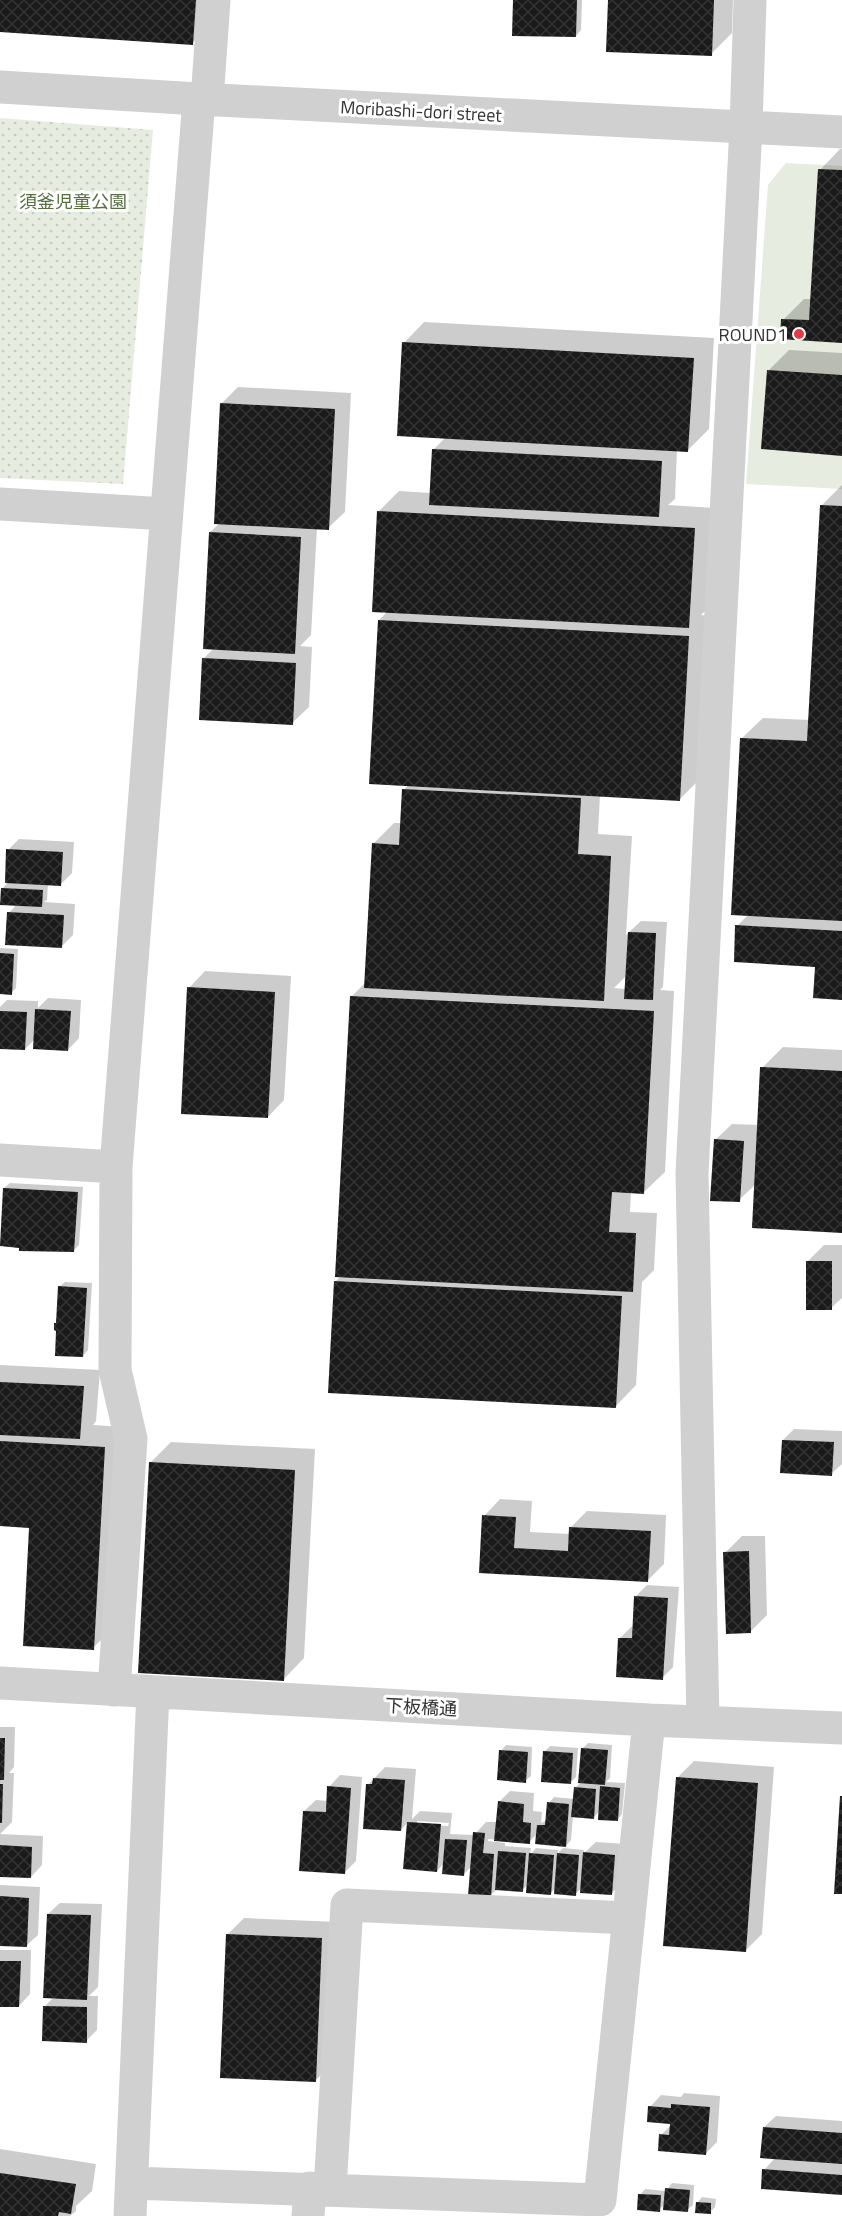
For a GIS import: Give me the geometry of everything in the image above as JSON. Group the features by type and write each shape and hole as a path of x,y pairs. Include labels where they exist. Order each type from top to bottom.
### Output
{"street":[{"path":"114,1690 131,1439 115,1370 116,1167 166,514 214,0"},
{"path":"703,1722 692,1173 746,127 750,0"},
{"name":"Moribashi-dori street","path":"0,87 203,100 842,132"},
{"path":"0,504 166,514"},
{"path":"0,1160 116,1167"},
{"name":"下板橋通","path":"0,1683 649,1720 842,1728"},
{"path":"130,2216 153,1692"},
{"path":"132,2183 316,2198 603,2208 649,1720"},
{"path":"316,2198 347,1905 629,1918"}],"green space":[{"name":"須釜児童公園","path":"0,118 153,130 123,484 0,478"},
{"name":"ROUND1","path":"786,163 842,166 842,489 746,484 768,185"}],"building":[{"path":"0,0 196,0 193,45 0,32"},
{"path":"513,0 577,0 576,37 512,36"},
{"path":"608,0 714,0 712,56 606,52"},
{"path":"818,169 842,170 842,343 780,339 781,319 809,320"},
{"path":"402,342 694,358 688,452 397,436"},
{"path":"767,370 842,375 842,456 761,449"},
{"path":"220,403 335,409 329,530 214,524"},
{"path":"432,449 662,461 659,517 429,505"},
{"path":"820,505 842,506 842,921 731,915 740,738 807,741"},
{"path":"377,511 695,528 689,628 372,612"},
{"path":"209,532 301,537 295,654 203,649"},
{"path":"378,620 689,636 680,801 369,784"},
{"path":"202,658 296,663 293,725 199,720"},
{"path":"402,789 581,798 578,854 611,856 604,1001 364,988 372,843 399,845"},
{"path":"6,849 63,852 61,886 5,883"},
{"path":"1,888 43,890 42,907 0,905"},
{"path":"7,912 64,915 62,948 5,945"},
{"path":"735,925 842,931 842,1000 813,998 815,967 734,962"},
{"path":"628,932 656,933 653,1000 624,999"},
{"path":"0,953 14,954 12,995 0,994"},
{"path":"187,987 275,992 268,1118 181,1114"},
{"path":"350,996 654,1011 644,1194 612,1192 609,1232 636,1233 633,1292 335,1277"},
{"path":"35,1009 71,1011 68,1051 33,1049"},
{"path":"0,1011 27,1012 25,1050 0,1049"},
{"path":"760,1067 842,1071 842,1233 752,1228"},
{"path":"714,1139 744,1141 740,1202 710,1201"},
{"path":"3,1188 78,1192 74,1252 19,1251 19,1248 0,1246"},
{"path":"806,1261 832,1261 832,1310 806,1310"},
{"path":"334,1281 622,1296 616,1408 328,1393"},
{"path":"58,1286 87,1288 83,1357 55,1356 54,1323 56,1323"},
{"path":"0,1382 84,1386 80,1439 0,1435"},
{"path":"782,1440 834,1442 832,1476 780,1473"},
{"path":"0,1441 105,1447 94,1650 23,1646 29,1528 0,1526"},
{"path":"149,1462 295,1470 284,1681 138,1673"},
{"path":"482,1515 516,1517 514,1548 568,1551 569,1527 651,1531 648,1582 479,1573"},
{"path":"749,1551 751,1633 726,1634 723,1552"},
{"path":"634,1596 668,1598 663,1680 616,1677 618,1638 632,1638"},
{"path":"0,1738 5,1738 4,1780 0,1780"},
{"path":"581,1748 608,1750 605,1785 578,1783"},
{"path":"499,1750 528,1752 526,1783 497,1780"},
{"path":"543,1751 573,1753 571,1784 541,1782"},
{"path":"676,1777 758,1783 746,1952 663,1946"},
{"path":"373,1778 405,1780 401,1831 363,1829 366,1784 372,1784"},
{"path":"0,1784 3,1784 2,1823 0,1823"},
{"path":"327,1786 351,1788 345,1874 299,1871 303,1811 326,1812"},
{"path":"600,1786 620,1788 618,1821 598,1820"},
{"path":"574,1787 596,1789 594,1819 571,1817"},
{"path":"840,1796 842,1796 842,1894 834,1894"},
{"path":"498,1801 524,1804 523,1822 531,1823 530,1844 494,1841"},
{"path":"547,1802 569,1804 566,1847 535,1844 537,1825 545,1825"},
{"path":"407,1822 441,1824 437,1872 403,1869"},
{"path":"473,1832 485,1833 483,1853 494,1854 491,1897 468,1896"},
{"path":"445,1839 467,1840 464,1876 442,1874"},
{"path":"0,1845 32,1847 31,1878 0,1877"},
{"path":"498,1851 526,1853 523,1892 495,1890"},
{"path":"583,1852 615,1855 612,1895 580,1893"},
{"path":"529,1853 554,1855 551,1895 526,1893"},
{"path":"557,1853 579,1855 576,1896 554,1894"},
{"path":"0,1896 29,1898 27,1947 0,1946"},
{"path":"47,1914 91,1915 87,2000 43,1998"},
{"path":"226,1934 322,1938 316,2082 220,2078"},
{"path":"0,1961 21,1961 19,2007 0,2007"},
{"path":"43,2006 87,2007 87,2043 42,2041"},
{"path":"671,2104 710,2107 706,2155 658,2151 659,2134 669,2135 670,2124 647,2122 648,2106 671,2108"},
{"path":"763,2127 842,2133 842,2164 760,2158"},
{"path":"762,2169 842,2175 842,2195 761,2189"},
{"path":"0,2173 76,2184 71,2214 59,2212 58,2216 0,2216"},
{"path":"665,2188 690,2190 688,2212 663,2210"},
{"path":"638,2194 661,2195 660,2212 637,2210"},
{"path":"696,2202 711,2203 711,2214 695,2213"}],"place":[{"name":"ROUND1","path":"799,334"}]}
